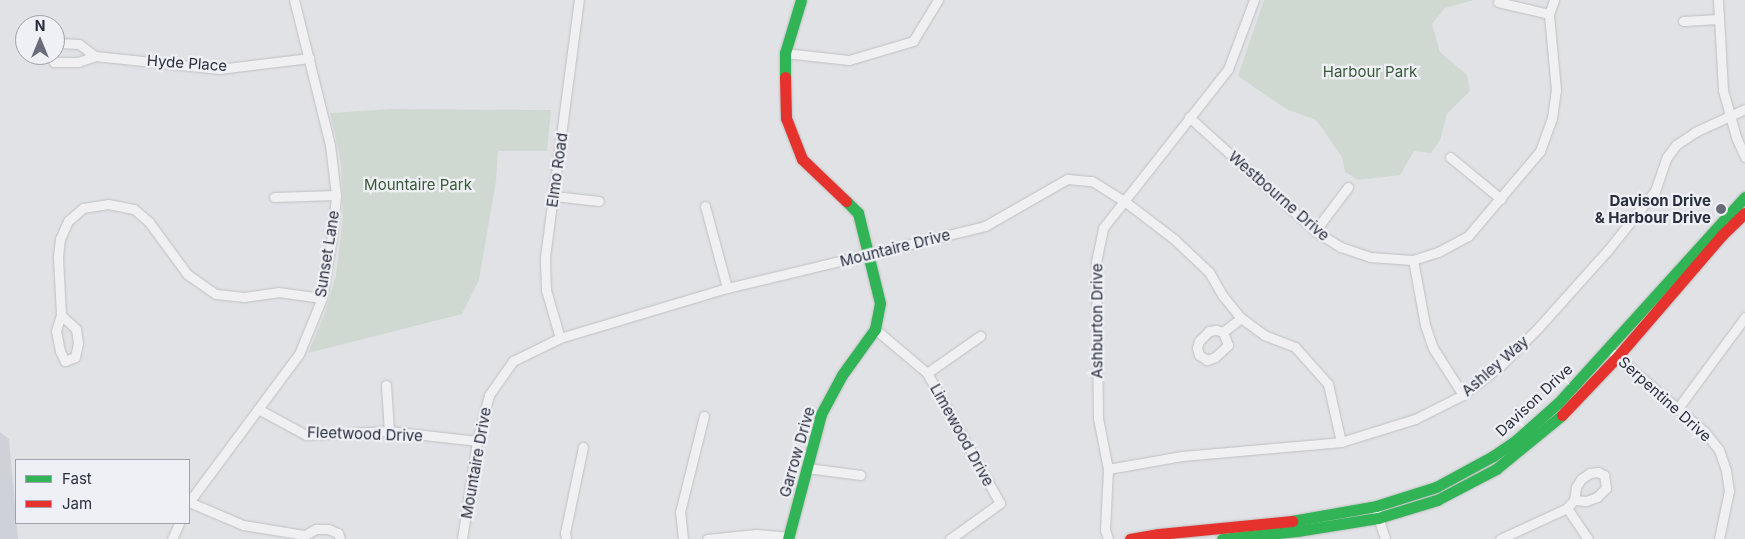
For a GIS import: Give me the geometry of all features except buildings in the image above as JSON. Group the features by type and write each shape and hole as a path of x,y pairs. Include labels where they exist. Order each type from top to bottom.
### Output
{"main road":[{"name":"Garrow Drive","path":"788,538 821,414 842,375 875,329 880,303 870,255 858,213 802,159 786,118 785,53 801,0"},
{"name":"Davison Drive","path":"1222,539 1297,531 1378,518 1437,500 1496,469 1554,424 1745,197"},
{"name":"Davison Drive","path":"1130,539 1293,520 1376,506 1436,486 1493,456 1515,441 1612,353 1722,235 1745,213"}],"street":[{"name":"Sunset Lane","path":"190,501 299,354 322,298 333,230 336,195 330,145 294,0"},
{"name":"Elmo Road","path":"560,338 546,290 545,257 579,0"},
{"path":"785,53 849,60 913,41 938,0"},
{"name":"Ashburton Drive","path":"1108,539 1105,530 1108,469 1098,418 1096,262 1103,228 1123,200 1228,70 1254,0"},
{"name":"Westbourne Drive","path":"1189,117 1315,231 1341,248 1370,256 1413,260 1438,252 1468,236 1540,151 1552,118 1556,90 1549,14 1554,0"},
{"path":"1718,0 1721,71 1729,116 1745,157"},
{"path":"1498,2 1549,14"},
{"path":"1683,21 1719,19"},
{"name":"Hyde Place","path":"65,43 79,44 95,56"},
{"name":"Hyde Place","path":"65,63 71,63 95,56 219,69 309,58"},
{"name":"Ashley Way","path":"1108,469 1182,456 1341,442 1415,420 1464,395 1500,366 1525,341 1608,250 1655,191 1667,157 1676,145 1695,132 1745,109"},
{"path":"1450,157 1501,199"},
{"name":"Mountaire Drive","path":"462,539 477,441 489,395 514,361 560,338 727,288 985,226 1067,179 1092,181 1123,200 1174,239 1209,272 1223,296 1241,318 1264,335 1295,347 1328,384 1341,442"},
{"path":"1315,231 1348,187"},
{"path":"274,197 336,195"},
{"path":"554,196 599,201"},
{"path":"61,315 58,257 60,239 68,220 83,208 108,204 134,209 149,222 187,274 216,294 244,297 278,292 322,298"},
{"path":"705,206 727,288"},
{"path":"1413,260 1425,325 1432,348 1464,395"},
{"path":"1678,408 1745,317"},
{"path":"1223,332 1241,318"},
{"name":"Limewood Drive","path":"875,329 927,373 1000,503 950,539"},
{"path":"927,373 980,336"},
{"name":"Serpentine Drive","path":"1612,353 1706,432 1719,450 1726,470 1729,491 1719,539"},
{"path":"386,385 389,431"},
{"name":"Fleetwood Drive","path":"258,410 306,435 389,431 477,441"},
{"path":"683,539 680,512 704,416"},
{"path":"566,539 565,533 583,447"},
{"path":"807,468 861,474"},
{"path":"1500,539 1567,508 1574,500"},
{"path":"190,502 243,524 307,537 316,529 328,529 338,533 340,539"},
{"path":"1376,506 1378,518 1386,539"},
{"path":"1567,508 1588,539"},
{"path":"172,539 180,524"},
{"path":"707,539 756,534 788,538"}],"shaded area":[{"path":"0,432 9,439 15,524 17,524 18,539 0,539"}],"green space":[{"name":"Harbour Park","path":"1264,0 1474,0 1445,8 1432,24 1440,52 1467,75 1470,91 1447,114 1440,140 1431,153 1414,151 1400,175 1358,180 1345,172 1342,157 1316,120 1286,109 1238,76"},
{"name":"Mountaire Park","path":"391,109 551,110 547,151 498,151 496,181 479,280 462,314 308,353 325,313 336,275 343,217 341,162 330,113"}],"traffic: fast":[{"path":"785,77 785,53 801,0"},
{"path":"1292,521 1376,506 1436,487 1493,456 1515,441 1558,403 1745,197"},
{"path":"788,539 821,414 842,375 875,329 880,303 858,213 846,201"},
{"path":"1222,539 1297,531 1378,518 1437,500 1496,469 1562,415"}],"traffic: jam":[{"path":"785,77 786,118 802,159 846,201"},
{"path":"1562,415 1618,356 1722,235 1745,213"},
{"path":"1130,539 1159,534 1292,521"}],"place":[{"name":"Davison Drive & Harbour Drive","path":"1721,209"}]}
